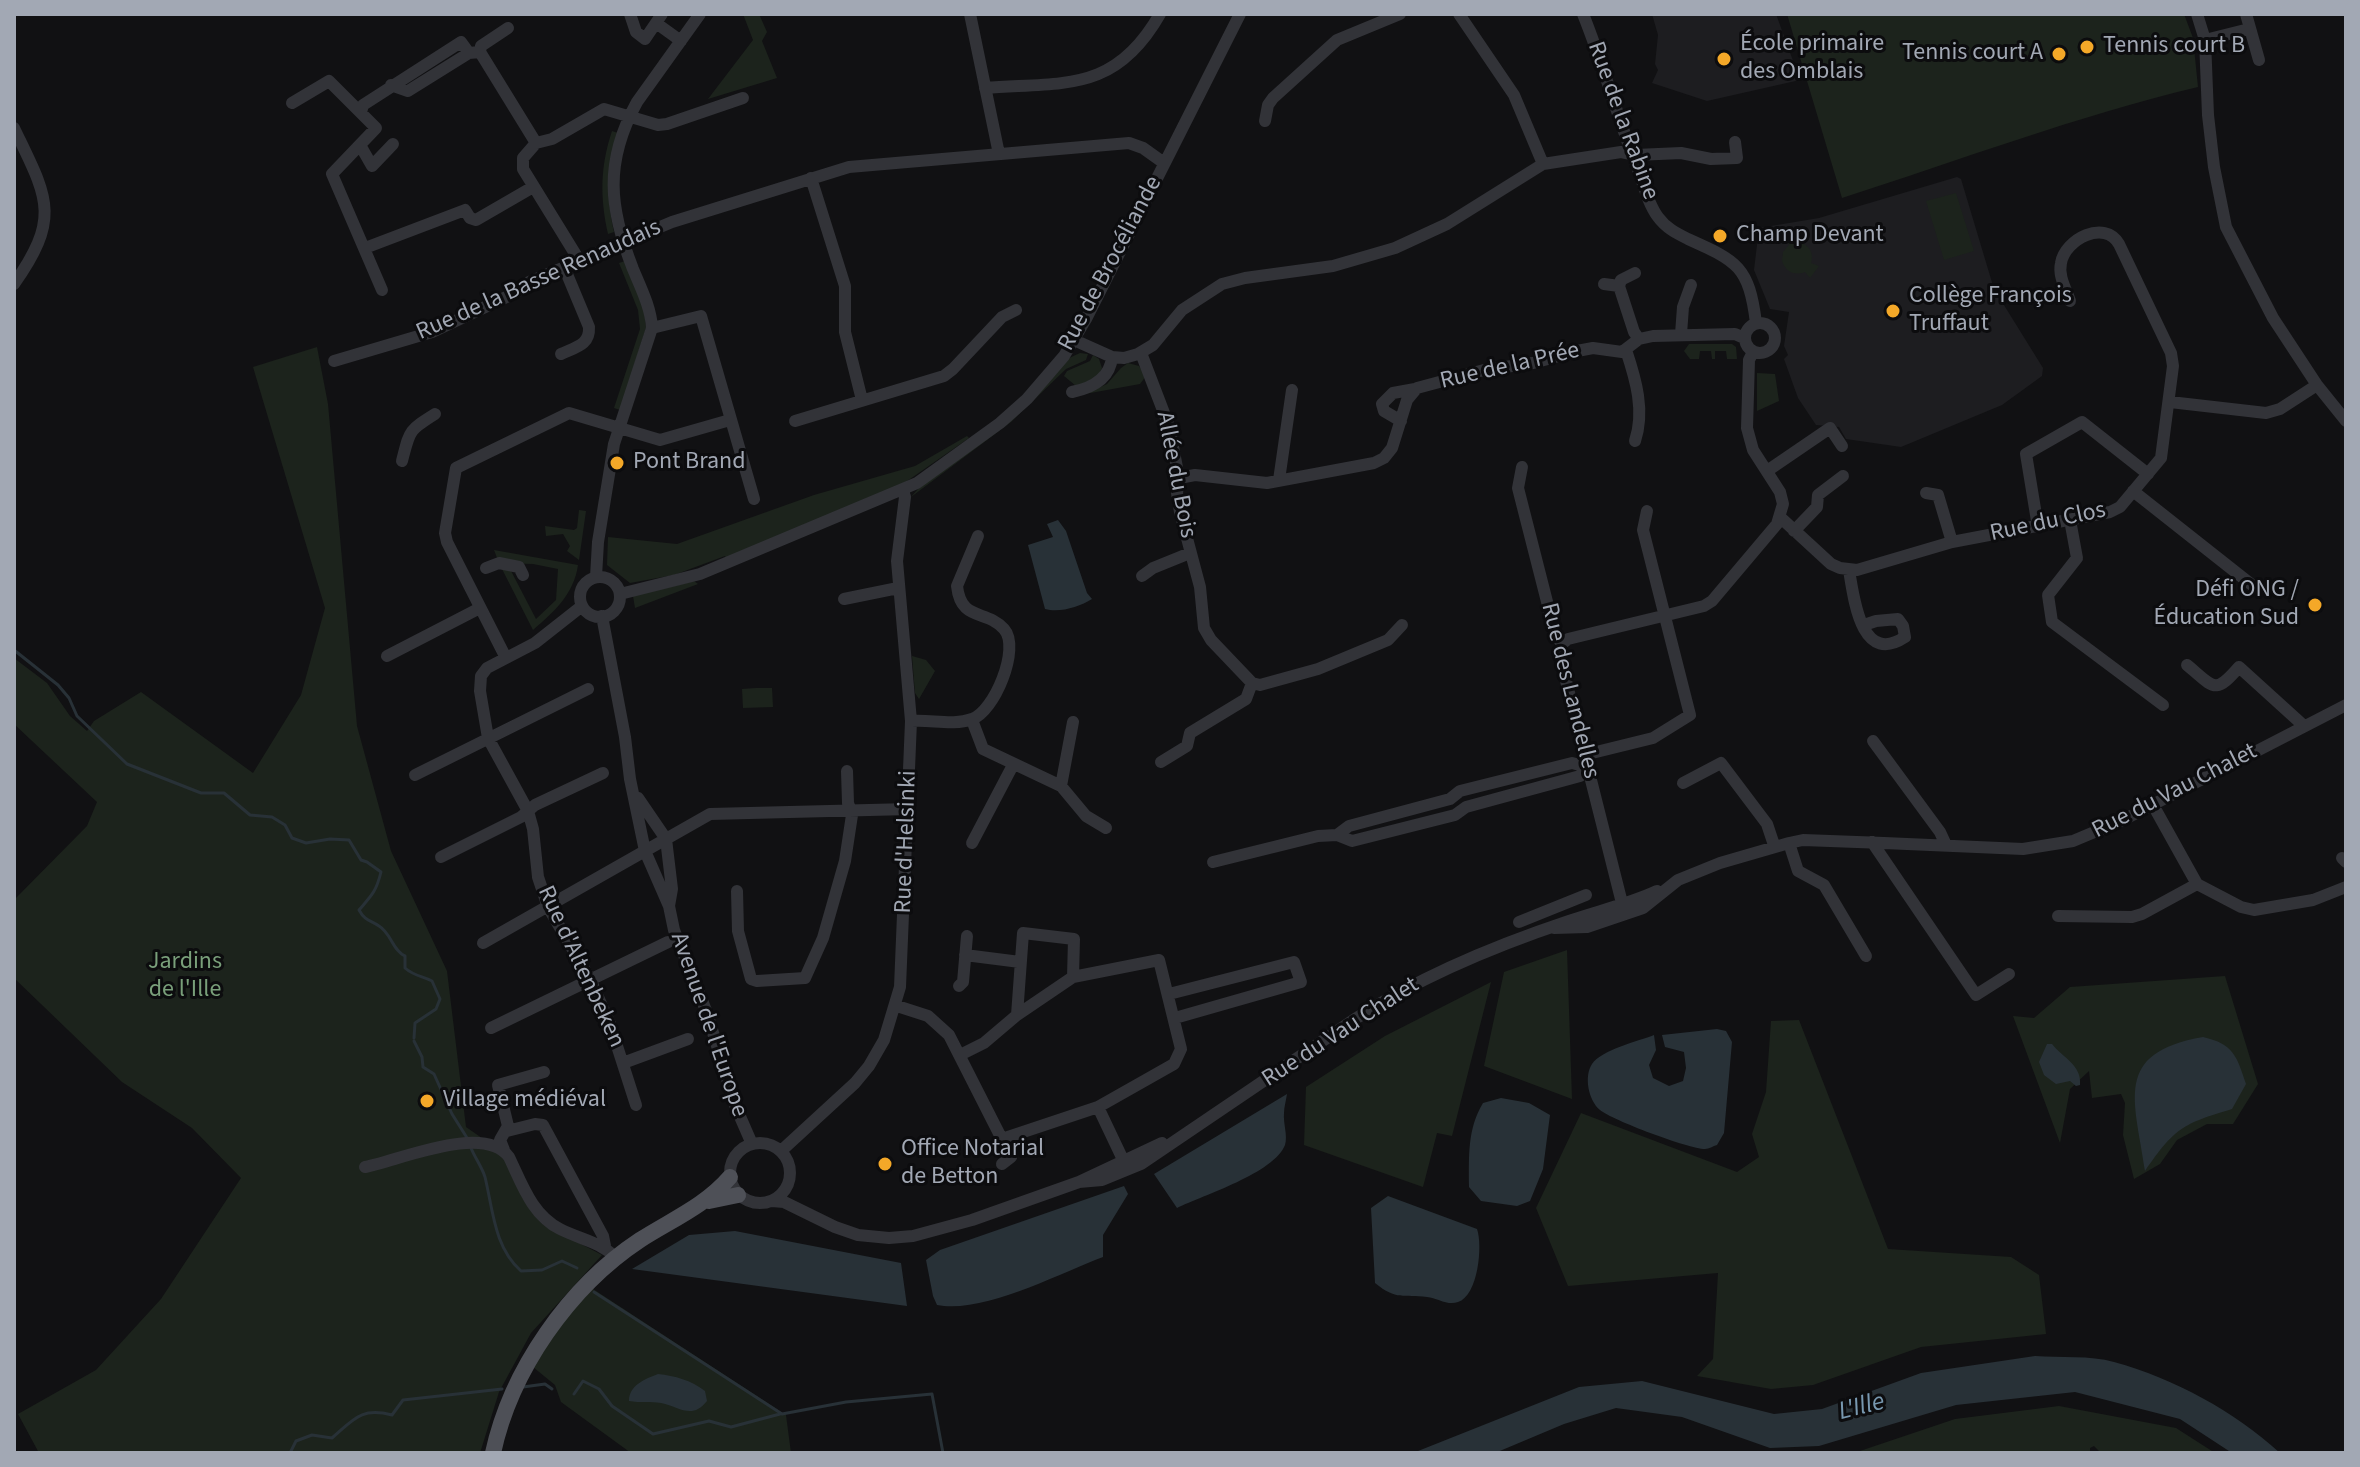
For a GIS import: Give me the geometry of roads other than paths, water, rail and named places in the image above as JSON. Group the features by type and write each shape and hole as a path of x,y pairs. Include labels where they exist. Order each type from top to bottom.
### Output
{"main road":[{"path":"493,1453 512,1395 527,1365 551,1328 611,1252 638,1242 704,1203 730,1177"},
{"path":"704,1203 738,1195"}],"street":[{"path":"630,14 636,32 645,39 659,19 681,41"},
{"path":"596,577 598,542 618,428 652,328 648,305 623,243 614,208 612,183 618,148 628,118 700,14"},
{"path":"970,14 999,154"},
{"path":"985,88 1087,80 1117,65 1133,52 1160,14"},
{"name":"Rue de Brocéliande","path":"620,594 700,574 903,491 1013,412 1050,374 1074,340 1240,14"},
{"path":"1265,121 1268,105 1273,98 1333,42 1400,14"},
{"path":"1459,14 1514,95 1543,164"},
{"name":"Rue de la Rabine","path":"1583,14 1654,211 1666,226 1735,263 1744,274 1751,292 1756,323"},
{"path":"2197,14 2205,40 2208,115 2226,227 2273,318 2317,385 2346,421"},
{"path":"2246,14 2259,60"},
{"path":"474,53 508,28"},
{"path":"2205,40 2249,29"},
{"path":"361,112 363,105 391,85 461,42 474,53 536,143"},
{"path":"292,103 329,81 376,128 332,174 382,290"},
{"path":"579,260 523,169 523,158 536,143 552,139 604,109 658,125 743,98"},
{"path":"14,128 42,190 45,219 41,240 14,284"},
{"path":"1074,340 1112,357 1124,358 1141,353 1153,345 1182,310 1222,284 1333,266 1395,248 1447,224 1543,164 1621,152 1632,155 1681,153 1711,159 1737,158 1735,142"},
{"name":"Rue de la Basse Renaudais","path":"334,361 432,332 517,292 529,282 672,222 849,167 1129,143 1143,148 1164,163"},
{"path":"360,145 372,166 393,144"},
{"path":"811,178 845,286 845,332 862,400"},
{"path":"365,248 465,210 470,218 476,220 533,187"},
{"name":"Rue du Clos","path":"1849,570 1952,542 2110,512 2120,507 2148,474 2161,458 2173,356 2113,235 2096,233 2072,243 2065,251 2060,272 2070,301"},
{"path":"561,354 585,343 590,336 564,267"},
{"path":"1635,273 1621,280 1619,286 1639,339"},
{"path":"1604,284 1619,286"},
{"path":"1681,334 1683,307 1691,285"},
{"path":"795,421 944,376 1002,317 1016,310"},
{"path":"652,328 701,316 754,499"},
{"path":"1756,323 1766,324 1776,337 1769,351 1753,352 1745,344 1746,331 1756,323"},
{"path":"1635,441 1641,425 1641,410 1626,350 1639,339 1653,336 1735,334 1744,338"},
{"name":"Rue de la Prée","path":"1401,421 1384,411 1382,404 1393,393 1484,370 1533,363 1593,348 1618,352 1626,350"},
{"path":"1562,644 1568,639 1704,606 1712,601 1781,518 1783,504 1780,492 1753,450 1747,428 1749,360 1753,352"},
{"name":"Allée du Bois","path":"1141,353 1163,406 1179,478 1177,493 1180,512 1200,587 1206,634 1252,683"},
{"path":"1072,392 1091,386 1106,376 1112,357"},
{"path":"2170,402 2266,413 2280,409 2317,385"},
{"name":"Rue de la Prée","path":"1179,478 1195,475 1256,483 1374,463 1384,458 1392,448 1408,397 1415,389"},
{"path":"1279,480 1292,390"},
{"path":"506,658 447,542 445,533 456,468 569,413 660,440 730,420"},
{"path":"402,461 413,426 435,414"},
{"path":"2038,527 2026,454 2082,422 2148,474"},
{"path":"1767,471 1830,428 1842,446"},
{"name":"Rue des Landelles","path":"1522,467 1518,488 1555,633 1562,644 1559,653 1623,909"},
{"path":"1794,531 1817,507 1818,495 1843,476"},
{"name":"Rue d'Helsinki","path":"781,1151 855,1083 869,1066 884,1040 897,1006 902,959 911,721 898,588 897,552 903,491"},
{"path":"2133,491 2252,585"},
{"path":"1926,493 1938,495 1952,542"},
{"path":"1337,835 1349,826 1450,799 1460,791 1586,761 1653,738 1690,715 1643,530 1647,511"},
{"path":"1781,518 1831,564 1849,570 1857,613 1864,625"},
{"path":"2070,520 2077,558 2048,595 2052,622 2163,705"},
{"path":"911,721 972,720 983,714 991,703 1011,649 1004,629 967,610 958,595 957,586 978,536"},
{"name":"Allée du Bois","path":"1142,576 1153,568 1190,553"},
{"path":"486,568 499,563 519,567 523,575"},
{"path":"596,577 614,582 620,594 615,609 602,616 594,616 582,606 581,590 596,577"},
{"path":"844,599 898,588"},
{"name":"Rue d'Altenbeken","path":"582,606 535,643 487,668 480,680 482,711 488,738 528,811 538,877 548,907 590,979 610,1024 636,1105"},
{"path":"387,656 480,608"},
{"name":"Avenue de l'Europe","path":"602,616 645,851 669,906 674,930 707,1013 735,1105 752,1144"},
{"path":"1161,762 1187,746 1190,733 1246,699 1252,683 1271,684 1318,669 1388,640 1402,625"},
{"path":"2187,665 2218,687 2239,667 2304,726"},
{"path":"415,775 588,689"},
{"name":"Rue du Vau Chalet","path":"772,1201 784,1202 858,1235 889,1238 913,1236 972,1220 1126,1165 1224,1109 1389,996 1438,972 1554,928 1623,909 1691,874 1774,845 1803,840 2023,849 2088,836 2346,705"},
{"path":"972,720 983,749 1061,786 1086,816 1106,828"},
{"path":"1061,786 1073,722"},
{"path":"1873,741 1940,832 1946,845"},
{"path":"1213,862 1318,836 1337,835 1352,841 1455,815 1466,807 1580,776 1586,761"},
{"path":"1683,783 1721,763 1765,821 1774,845"},
{"path":"972,843 1013,765"},
{"path":"737,891 738,931 751,979 805,978 823,938 845,861 852,815 847,771"},
{"path":"441,857 521,817 535,805 603,773"},
{"path":"1460,791 1466,807"},
{"name":"Avenue de l'Europe","path":"634,793 666,839 672,889 669,906"},
{"path":"2153,805 2197,884 2241,907 2254,910 2321,898 2346,887"},
{"path":"483,943 710,814 909,809"},
{"path":"1872,842 1976,995 2009,974"},
{"path":"1789,843 1798,871 1824,885 1866,956"},
{"path":"2058,916 2132,917 2197,884"},
{"path":"1519,922 1586,895"},
{"path":"1546,912 1554,928"},
{"path":"1017,1015 1023,933 1074,939 1073,977"},
{"path":"959,986 963,982 967,936"},
{"path":"491,1028 668,942"},
{"path":"965,955 1020,962"},
{"path":"960,1055 984,1043 1017,1015 1073,977 1159,960 1181,1049 1174,1064 1098,1107 1002,1139"},
{"path":"1169,994 1294,962 1301,982 1175,1018"},
{"path":"897,1006 934,1019 949,1035 1011,1157 1002,1164"},
{"path":"623,1063 688,1039"},
{"path":"544,1072 498,1085 507,1121 507,1131 500,1140 541,1216 556,1227 611,1252"},
{"path":"1098,1107 1126,1165"},
{"path":"507,1131 540,1123 543,1125 611,1252"},
{"path":"752,1144 772,1145 781,1151 791,1173 789,1185 782,1195 772,1201 754,1203 738,1195 730,1177 730,1166 735,1157 752,1144"},
{"path":"365,1167 388,1163 438,1145 493,1145 504,1150"},
{"path":"789,1185 794,1198 808,1215"}],"water":[{"path":"1058,520 1066,531 1087,593 1092,599 1069,608 1051,610 1045,609 1028,545 1053,537 1047,524"},
{"path":"1717,1029 1726,1031 1732,1042 1724,1133 1717,1145 1706,1149 1696,1148 1607,1115 1596,1106 1588,1081 1592,1064 1603,1054 1654,1035 1656,1050 1649,1065 1653,1078 1669,1086 1683,1081 1686,1068 1684,1052 1665,1047 1662,1035"},
{"path":"2203,1037 2222,1044 2233,1053 2246,1084 2232,1109 2181,1130 2164,1145 2145,1171 2135,1102 2136,1083 2142,1068 2154,1055 2174,1044"},
{"path":"2047,1044 2052,1044 2075,1067 2080,1085 2076,1086 2070,1081 2056,1084 2044,1075 2039,1062"},
{"path":"1287,1094 1284,1108 1286,1141 1278,1155 1253,1174 1177,1208 1154,1174"},
{"path":"1501,1098 1529,1103 1550,1115 1543,1169 1530,1201 1517,1206 1481,1201 1469,1187 1474,1123 1483,1103"},
{"path":"1124,1186 1128,1194 1103,1235 1103,1257 998,1298 976,1304 937,1305 926,1260 940,1250"},
{"path":"1388,1196 1477,1229 1477,1270 1465,1298 1450,1303 1427,1297 1400,1296 1375,1283 1371,1208"},
{"path":"735,1231 901,1263 907,1306 632,1269 689,1235"},
{"name":"L'Ille","path":"2035,1356 2105,1360 2159,1377 2223,1410 2280,1453 2232,1453 2180,1419 2075,1392 1956,1405 1819,1446 1770,1448 1682,1417 1616,1408 1564,1424 1495,1453 1413,1453 1579,1387 1642,1381 1774,1414 1822,1409 1921,1373"},
{"path":"658,1374 694,1384 705,1391 707,1401 691,1411 661,1403 629,1401 635,1387"}],"waterway":[{"path":"14,650 58,685 69,698 77,716 127,764 201,793 224,793 250,815 272,817 285,825 292,838 306,843 349,840 361,860 381,872 373,893 359,910 383,929 405,956 405,968 432,981 440,999 436,1009 415,1023 414,1038"},
{"path":"414,1041 423,1067 434,1074 452,1114 469,1141"},
{"path":"471,1148 485,1177 500,1239 512,1261 521,1271 542,1270 562,1261 577,1268"},
{"path":"594,1292 782,1414 846,1402 932,1394 943,1453"},
{"path":"574,1394 583,1381 599,1389 612,1406 653,1434 709,1421 731,1427 780,1414"},
{"path":"523,1387 545,1384 552,1389"},
{"path":"290,1453 296,1441 312,1435 332,1438 359,1416 373,1413 392,1415 403,1400 502,1389"}],"place":[{"name":"Tennis court B","path":"2087,47"},
{"name":"Tennis court A","path":"2059,54"},
{"name":"École primaire des Omblais","path":"1724,59"},
{"name":"Champ Devant","path":"1720,236"},
{"name":"Collège François Truffaut","path":"1893,311"},
{"name":"Pont Brand","path":"617,463"},
{"name":"Défi ONG / Éducation Sud","path":"2315,605"},
{"name":"Village médiéval","path":"427,1101"},
{"name":"Office Notarial de Betton","path":"885,1164"}],"park label":[{"name":"Jardins de l'Ille","path":"185,977"}]}
